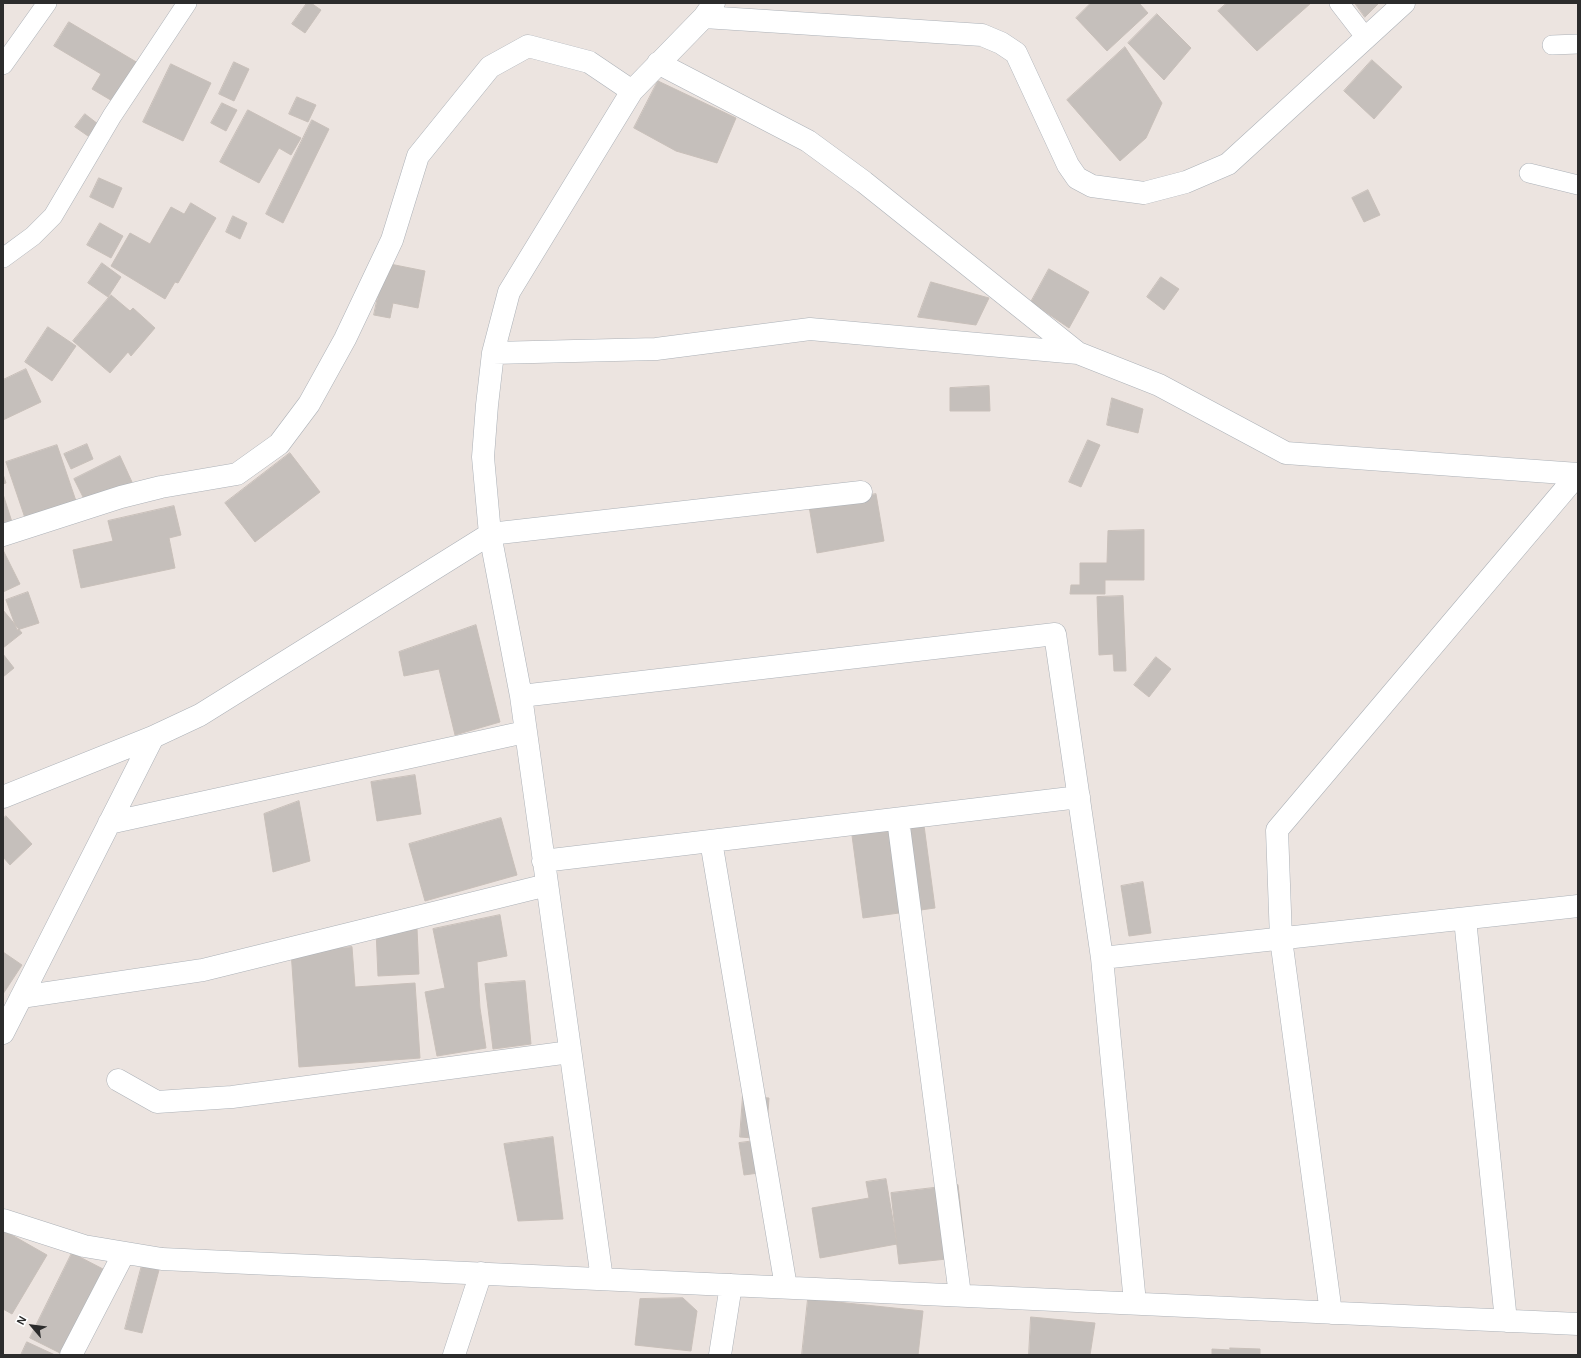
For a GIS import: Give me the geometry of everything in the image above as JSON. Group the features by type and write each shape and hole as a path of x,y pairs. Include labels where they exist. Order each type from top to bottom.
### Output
{"street":[{"path":"602,1279 521,696 490,534 483,457 493,353 509,292 632,91 709,10 982,36 1001,43 1016,53 1068,165 1077,178 1092,186 1144,193 1186,182 1228,164 1404,3"},
{"path":"3,535 121,497 161,487 237,474 279,444 309,404 345,339 392,240 418,156 490,67 528,46 588,62 632,91"},
{"path":"658,63 808,141 864,182 1078,353"},
{"path":"493,353 656,349 810,329 1078,353 1159,385 1286,453 1578,474"},
{"path":"1330,1313 1280,939 1277,830 1578,474"},
{"path":"3,797 152,737 200,715 490,534 861,492"},
{"path":"521,696 1055,634 1102,958 1136,1304"},
{"path":"109,823 526,732"},
{"path":"3,1033 152,737"},
{"path":"544,861 1079,797"},
{"path":"898,819 960,1296"},
{"path":"711,841 786,1288"},
{"path":"21,997 203,970 547,885"},
{"path":"1102,958 1578,906"},
{"path":"1465,918 1506,1320"},
{"path":"118,1080 157,1102 232,1097 570,1052"},
{"path":"3,1220 84,1246 162,1259 1578,1324"},
{"path":"71,1355 124,1253"},
{"path":"454,1355 481,1274"},
{"path":"720,1355 731,1285"}],"lane":[{"path":"3,65 47,3"},
{"path":"3,258 33,236 53,216 112,116 187,3"},
{"path":"1339,3 1366,38"},
{"path":"1552,45 1578,44"},
{"path":"1530,173 1578,185"}],"building":[{"path":"307,3 311,3 321,10 305,33 292,24"},
{"path":"1091,3 1139,3 1148,13 1107,51 1076,18"},
{"path":"1227,3 1311,3 1257,51 1218,11"},
{"path":"1355,3 1379,3 1365,17"},
{"path":"1157,14 1191,48 1164,80 1128,43"},
{"path":"69,22 138,63 114,102 92,89 101,74 54,46"},
{"path":"1125,47 1162,103 1146,138 1120,161 1067,100"},
{"path":"1372,60 1402,87 1374,119 1344,91"},
{"path":"234,62 249,69 234,101 219,94"},
{"path":"171,64 211,83 183,141 143,122"},
{"path":"658,81 736,118 717,163 676,151 634,128"},
{"path":"297,97 316,105 308,122 289,114"},
{"path":"222,103 237,110 226,131 211,123"},
{"path":"248,110 301,138 291,155 279,148 259,183 220,162"},
{"path":"85,114 98,124 88,136 75,127"},
{"path":"312,120 329,129 283,223 266,214"},
{"path":"99,178 122,188 113,208 90,197"},
{"path":"1368,190 1380,215 1364,222 1352,198"},
{"path":"191,203 216,218 178,283 175,282 165,299 111,266 130,233 150,244 171,207 184,214"},
{"path":"233,216 247,223 240,239 226,232"},
{"path":"100,223 123,236 111,258 87,245"},
{"path":"102,263 121,277 108,297 88,283"},
{"path":"385,263 425,271 418,308 393,303 390,318 374,315"},
{"path":"1049,269 1089,292 1069,328 1031,302"},
{"path":"1161,277 1179,289 1164,310 1147,297"},
{"path":"931,282 989,298 976,325 918,317"},
{"path":"111,295 130,311 133,308 155,328 131,356 128,352 110,373 73,341"},
{"path":"48,327 76,346 52,381 25,362"},
{"path":"26,369 41,402 3,420 3,380"},
{"path":"989,386 990,411 950,411 950,388"},
{"path":"1112,398 1143,409 1138,433 1107,425"},
{"path":"1088,440 1100,445 1081,487 1069,482"},
{"path":"87,444 93,459 71,469 64,454"},
{"path":"57,445 76,501 25,518 6,462"},
{"path":"290,453 320,492 255,542 225,503"},
{"path":"120,456 132,482 87,505 74,479"},
{"path":"3,474 6,483 3,484"},
{"path":"3,494 12,522 3,525"},
{"path":"876,494 884,541 817,553 809,506"},
{"path":"174,506 181,535 169,538 175,568 81,588 73,550 113,541 108,521"},
{"path":"1144,530 1144,580 1105,580 1105,594 1070,594 1071,585 1080,585 1080,563 1107,563 1108,531"},
{"path":"3,550 20,584 3,592"},
{"path":"28,592 39,623 17,630 6,600"},
{"path":"1123,596 1126,671 1114,671 1113,654 1099,655 1097,597"},
{"path":"3,610 22,633 3,648"},
{"path":"476,625 500,722 455,735 439,669 404,676 399,652"},
{"path":"3,654 14,668 3,677"},
{"path":"1156,657 1171,669 1149,697 1134,685"},
{"path":"415,775 421,814 377,821 371,782"},
{"path":"299,801 310,861 273,872 264,814"},
{"path":"6,816 32,844 10,865 3,857 3,819"},
{"path":"501,818 517,875 425,901 409,844"},
{"path":"923,818 935,908 863,918 851,828"},
{"path":"1143,882 1151,933 1129,936 1121,886"},
{"path":"500,915 507,956 477,962 480,1008 486,1048 437,1056 425,992 445,988 433,929"},
{"path":"417,928 419,974 378,976 376,930"},
{"path":"352,947 355,987 415,983 420,1058 299,1067 291,951"},
{"path":"3,952 22,965 3,994"},
{"path":"525,981 531,1044 493,1049 485,984"},
{"path":"743,1096 769,1098 766,1139 740,1137"},
{"path":"553,1137 563,1219 518,1221 504,1144"},
{"path":"770,1139 773,1171 744,1175 739,1143"},
{"path":"886,1179 897,1244 820,1258 812,1208 869,1198 866,1182"},
{"path":"958,1185 966,1257 899,1264 891,1193"},
{"path":"3,1230 47,1255 12,1314 3,1309"},
{"path":"72,1253 103,1269 62,1354 30,1338"},
{"path":"142,1265 159,1270 142,1333 125,1329"},
{"path":"683,1298 697,1311 691,1351 635,1345 640,1299"},
{"path":"808,1299 923,1311 918,1355 802,1355"},
{"path":"1031,1317 1095,1323 1090,1355 1029,1355"},
{"path":"27,1342 55,1355 21,1355"},
{"path":"1230,1348 1260,1349 1260,1355 1212,1355 1212,1349 1230,1350"}]}
